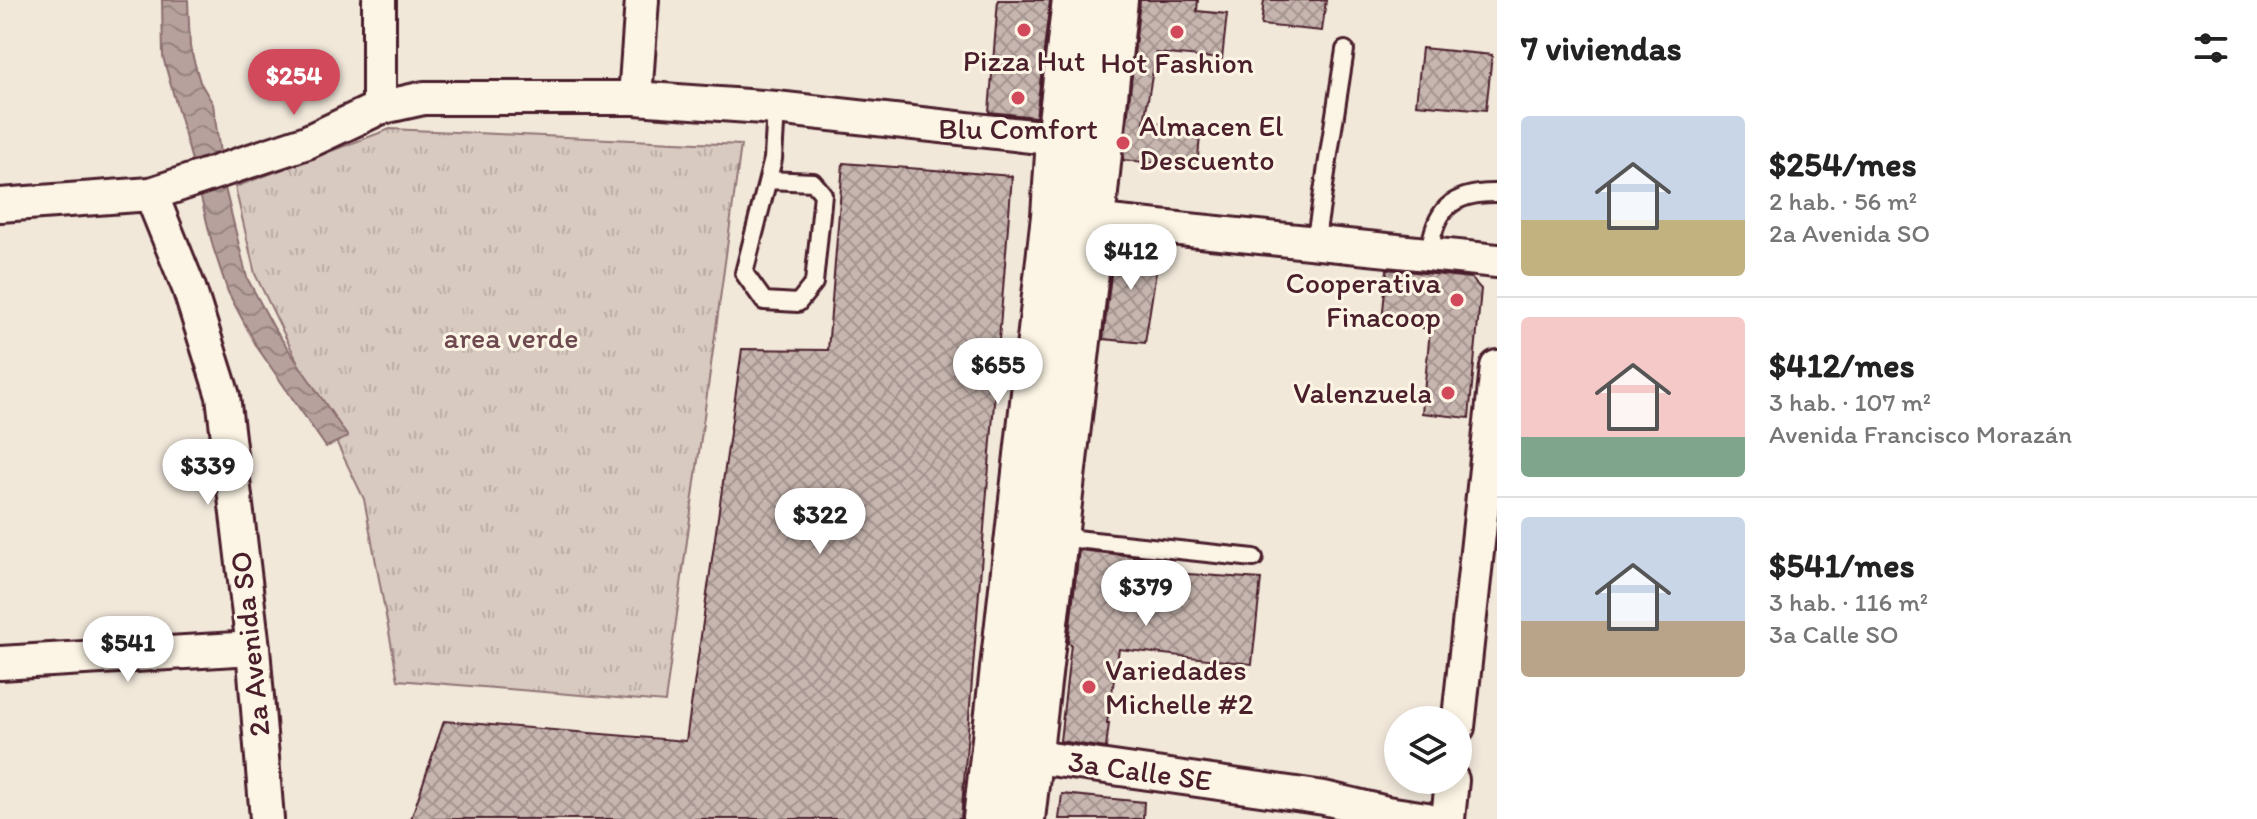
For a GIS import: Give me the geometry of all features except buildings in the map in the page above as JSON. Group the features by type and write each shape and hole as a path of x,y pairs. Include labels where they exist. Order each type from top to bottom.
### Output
{"main road":[{"path":"1022,819 1012,753 1080,144 1075,0"},
{"path":"1080,144 1115,0"},
{"path":"986,819 1012,753 1055,537 1073,219"}],"street":[{"path":"379,0 379,108"},
{"path":"635,98 642,0"},
{"path":"0,205 164,190 307,142 379,108 424,98 635,98 776,108 1080,144"},
{"name":"2a Avenida SO","path":"164,190 189,288 223,396 253,648 267,819"},
{"path":"1073,219 1497,261"},
{"path":"1460,706 1497,367"},
{"path":"0,663 253,648"},
{"name":"3a Calle SE","path":"1012,753 1323,809 1427,819"},
{"path":"1448,819 1451,794"}],"lane":[{"path":"1315,244 1345,50"},
{"path":"768,180 813,182 823,194 814,283 798,303 764,301 744,273 773,159 776,108"},
{"path":"1429,255 1431,231 1440,213 1459,199 1497,193"},
{"path":"1055,537 1254,558"}],"green space":[{"name":"area verde","path":"390,129 741,145 665,702 398,680 364,499 255,274 235,187"}],"water":[{"path":"162,0 188,0 190,47 200,82 213,104 225,188 247,278 274,328 348,437 326,447 257,347 228,292 213,247 163,57"}],"place":[{"name":"Pizza Hut","path":"1024,30"},
{"name":"Hot Fashion","path":"1177,32"},
{"name":"Blu Comfort","path":"1018,98"},
{"name":"Almacen El Descuento","path":"1123,143"},
{"name":"Cooperativa Finacoop","path":"1457,300"},
{"name":"Valenzuela","path":"1448,393"},
{"name":"Variedades Michelle #2","path":"1089,687"}]}
